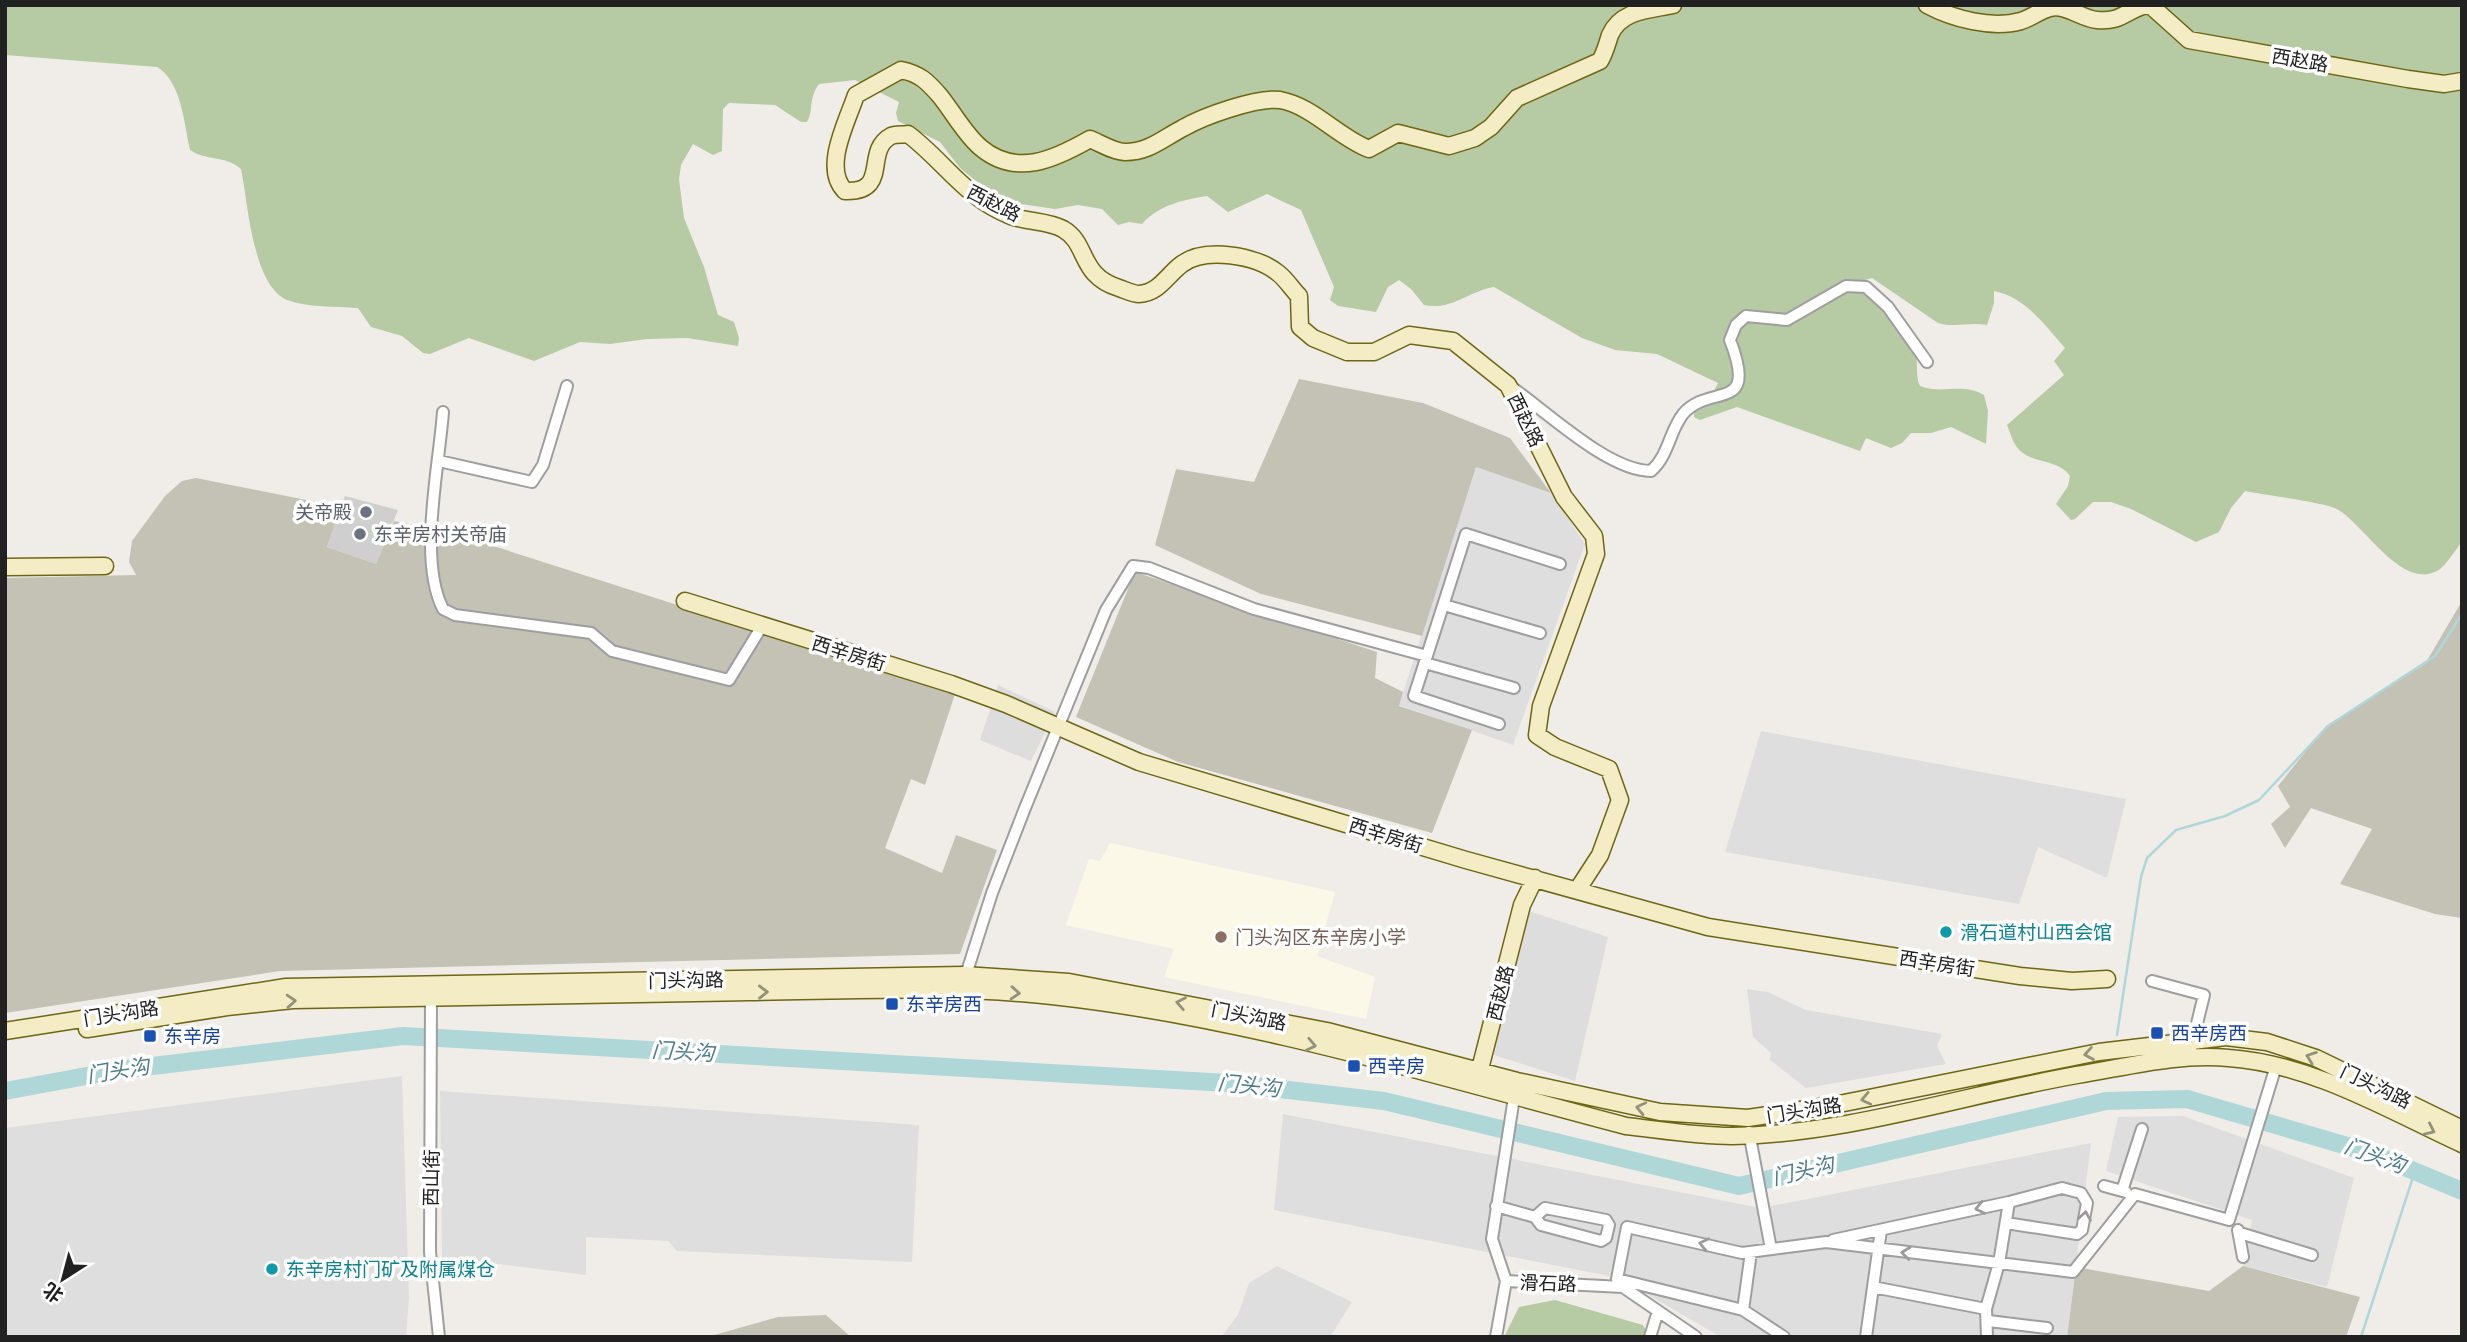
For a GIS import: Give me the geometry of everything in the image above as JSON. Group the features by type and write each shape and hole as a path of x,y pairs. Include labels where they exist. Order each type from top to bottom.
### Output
{"street":[{"name":"西赵路","path":"1578,889 1600,855 1620,800 1609,769 1555,747 1537,735 1541,706 1596,554 1594,536 1564,497 1508,385 1453,341 1409,335 1374,352 1347,352 1313,338 1300,327 1299,296 1276,272 1244,258 1209,254 1183,263 1155,290 1138,294 1102,283 1086,265 1075,241 1063,229 1011,216 963,189 932,152 908,134 891,136 880,148 870,184 860,192 845,191 836,182 835,165 856,95 901,69 921,74 980,148 1003,161 1031,165 1056,158 1090,139 1121,152 1147,150 1185,127 1261,100 1282,100 1312,114 1351,142 1369,149 1398,133 1449,146 1475,138 1491,127 1517,98 1600,61 1611,34 1621,19 1634,12 1673,5"},
{"name":"西赵路","path":"1927,5 1942,13 1988,23 2016,22 2036,17 2051,8 2068,10 2093,20 2119,20 2136,8 2148,5 2189,40 2408,79 2444,84 2462,81"},
{"path":"1508,385 1615,461 1635,471 1651,471 1664,457 1679,420 1687,410 1727,396 1736,386 1740,371 1730,340 1736,325 1746,316 1787,320 1846,286 1866,287 1888,307 1927,362"},
{"path":"439,461 532,482 543,466 567,386"},
{"path":"443,412 439,461 433,482 433,583 443,609 455,615 591,633 612,651 729,680 762,626"},
{"path":"1499,724 1414,696 1466,534 1560,564"},
{"path":"5,567 105,566"},
{"path":"965,983 992,893 1107,610 1133,566 1149,568 1254,609 1514,688"},
{"name":"西辛房街","path":"685,601 951,684 1006,704 1139,762 1201,782 1708,927 2020,976 2072,981 2107,979"},
{"path":"1444,605 1540,633"},
{"name":"西赵路","path":"1480,1069 1522,905 1535,878"},
{"path":"2152,981 2204,995 2190,1048"},
{"name":"门头沟路","path":"5,1042 240,1005 431,992 1069,982 1327,1031 1480,1069 1514,1097"},
{"name":"门头沟路","path":"965,983 1176,1016 1331,1049 1514,1097 1660,1112 1749,1126 1834,1105 2099,1052 2190,1048 2227,1037 2267,1042 2358,1076 2462,1129"},
{"name":"门头沟路","path":"5,1031 286,987 431,992"},
{"name":"西山街","path":"431,992 433,1053 430,1252 439,1337"},
{"name":"门头沟路","path":"2190,1048 2276,1066 2328,1082 2462,1144"},
{"path":"2229,1220 2276,1066"},
{"name":"滑石路","path":"1514,1097 1492,1239 1506,1281 1623,1287 1696,1337"},
{"path":"1749,1126 1754,1167 1771,1249"},
{"path":"2122,1191 2142,1129"},
{"path":"2104,1186 2229,1220 2240,1233 2312,1255"},
{"path":"1784,1337 1743,1310 1617,1279 1627,1227 1742,1253 1826,1242 2062,1188 2081,1193 2087,1203 2082,1230 2077,1234 2006,1223"},
{"path":"1826,1242 2073,1272 2135,1194"},
{"path":"1987,1337 1989,1321 1986,1309 1999,1263 2010,1202"},
{"path":"1496,1206 1535,1217 1541,1225 1601,1241 1606,1238 1609,1225 1606,1220 1545,1208 1535,1217"},
{"path":"1866,1337 1881,1230"},
{"path":"2240,1233 2243,1257"},
{"path":"1743,1310 1751,1252"},
{"path":"1496,1337 1506,1281"},
{"path":"1873,1287 1986,1309"},
{"path":"1650,1337 1658,1311"},
{"path":"1989,1321 2047,1328"}],"shaded area":[{"path":"1299,379 1423,403 1510,438 1551,493 1476,467 1422,636 1261,594 1155,545 1176,469 1254,482"},
{"path":"1476,467 1551,493 1585,544 1513,745 1399,705"},
{"path":"196,478 341,507 327,547 376,564 394,521 453,533 955,694 925,785 911,779 885,848 942,873 956,835 997,850 960,954 280,971 5,1013 5,578 136,575 129,562 132,541 165,496 182,481"},
{"name":"东辛房村关帝庙","path":"345,496 398,510 376,564 327,547"},
{"path":"1138,573 1377,652 1375,678 1403,692 1399,706 1472,730 1432,833 1178,762 1076,717 1132,579"},
{"path":"2462,601 2462,918 2435,914 2340,884 2372,829 2311,808 2285,848 2271,824 2290,807 2278,786 2326,726 2425,664"},
{"path":"998,685 1055,712 1031,761 980,740"},
{"path":"1761,731 2126,799 2107,878 2038,847 2019,904 1725,852"},
{"name":"门头沟区东辛房小学","path":"1110,843 1335,892 1317,956 1375,977 1366,1019 1164,977 1174,949 1066,925 1089,859 1100,861"},
{"path":"1526,910 1608,937 1575,1081 1488,1053"},
{"path":"1747,989 1768,992 1806,1010 1942,1034 1937,1046 1946,1064 1806,1088 1770,1060 1771,1053 1753,1037"},
{"path":"402,1076 409,1297 406,1337 5,1337 5,1128"},
{"path":"440,1091 919,1125 912,1262 677,1251 668,1241 586,1237 586,1275 442,1257"},
{"path":"1283,1114 1761,1208 2091,1143 2067,1337 1721,1337 1619,1278 1274,1210"},
{"path":"2183,1116 2354,1178 2327,1287 2243,1266 2252,1220 2106,1171 2118,1117"},
{"path":"1277,1266 1352,1302 1330,1337 1221,1337 1238,1315 1249,1283"},
{"path":"2243,1266 2360,1297 2346,1337 2067,1337 2076,1267 2209,1291"},
{"path":"826,1315 851,1337 707,1337 778,1317"}],"green space":[{"path":"5,5 2462,5 2462,542 2437,571 2424,574 2410,572 2384,553 2337,509 2245,491 2231,508 2219,532 2196,542 2131,509 2111,502 2093,502 2071,520 2056,504 2068,486 2070,476 2058,466 2022,452 2015,444 2007,425 2064,375 2054,361 2065,348 2042,321 2005,294 1994,291 1994,303 1987,325 1950,325 1938,323 1872,278 1862,281 1867,294 1913,344 1920,386 1976,391 1984,395 1988,411 1986,444 1951,427 1931,433 1911,433 1902,443 1891,448 1866,438 1860,451 1737,407 1700,420 1694,417 1693,403 1700,396 1712,395 1718,383 1657,354 1615,350 1582,338 1494,287 1451,303 1434,306 1424,305 1411,289 1399,280 1388,287 1376,312 1338,306 1330,300 1334,287 1301,210 1267,194 1228,212 1207,196 1189,199 1163,208 1142,224 1129,222 1118,225 1102,209 1078,205 1055,209 1015,203 976,181 960,168 940,142 898,121 896,113 899,102 855,80 819,84 813,95 807,122 801,122 775,105 729,103 723,109 722,151 713,155 693,144 681,165 679,179 684,218 704,267 718,315 734,322 739,338 738,346 687,338 647,339 610,344 580,342 534,361 469,338 430,354 423,353 402,336 371,327 358,308 304,304 287,300 275,291 259,260 249,221 241,169 229,162 202,156 190,150 177,93 172,83 157,67 5,55"},
{"path":"1555,1300 1643,1325 1649,1337 1504,1337 1519,1307"}],"waterway":[{"path":"2117,1035 2141,877 2147,858 2176,830 2225,816 2259,800 2328,726 2435,656 2462,614"},
{"name":"门头沟","path":"5,1091 119,1070 403,1036 1228,1083 1384,1101 1739,1186 2106,1101 2187,1099 2371,1153 2462,1191"},
{"path":"2361,1337 2415,1171"}],"place":[{"name":"关帝殿","path":"366,512"},
{"name":"东辛房村关帝庙","path":"360,534"},
{"name":"滑石道村山西会馆","path":"1946,932"},
{"name":"门头沟区东辛房小学","path":"1221,937"},
{"name":"东辛房西","path":"892,1004"},
{"name":"西辛房西","path":"2157,1033"},
{"name":"东辛房","path":"150,1036"},
{"name":"西辛房","path":"1354,1066"},
{"name":"东辛房村门矿及附属煤仓","path":"272,1269"}]}
